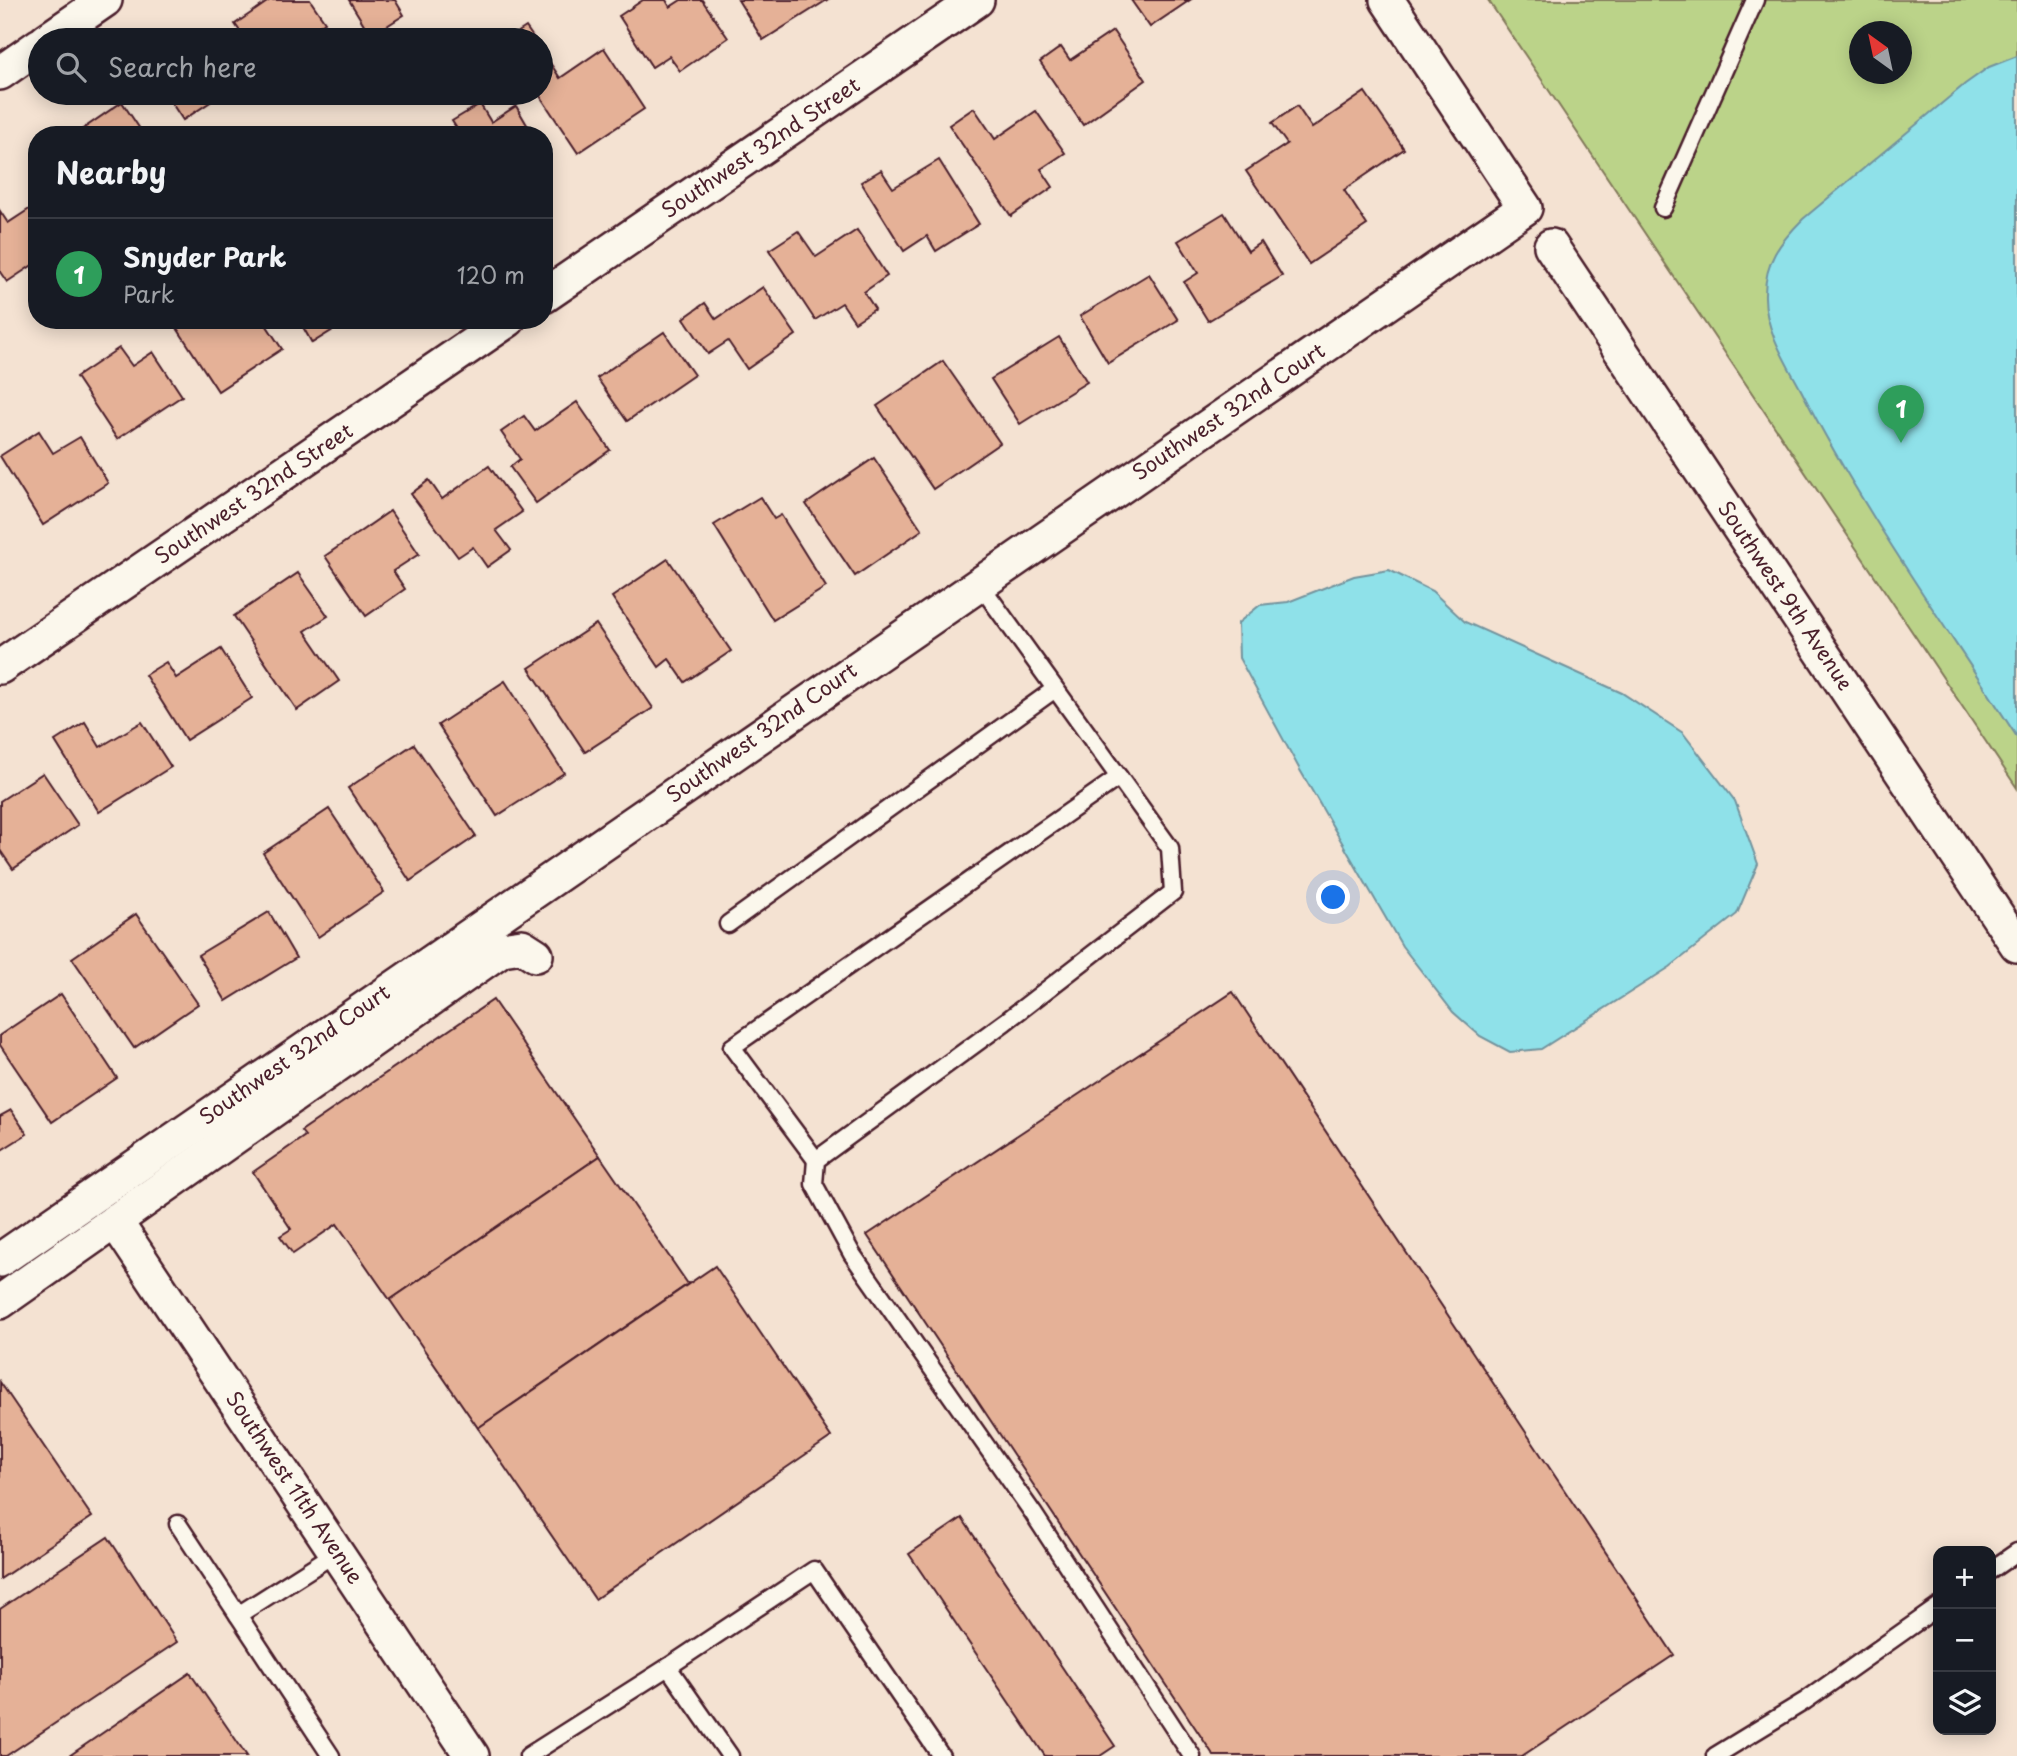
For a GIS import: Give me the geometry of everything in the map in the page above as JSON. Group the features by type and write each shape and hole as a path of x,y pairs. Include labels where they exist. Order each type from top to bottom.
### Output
{"street":[{"path":"64,28 105,0"},
{"name":"Southwest 32nd Street","path":"553,290 977,0"},
{"name":"Southwest 32nd Court","path":"0,1260 1525,208 1387,0"},
{"path":"0,73 28,53"},
{"name":"Southwest 9th Avenue","path":"1551,246 2017,945"},
{"name":"Southwest 32nd Street","path":"0,667 495,329"},
{"name":"Southwest 32nd Court","path":"0,1302 502,949 522,946 536,955"},
{"name":"Southwest 11th Avenue","path":"116,1221 472,1756"}],"lane":[{"path":"1663,208 1755,0"},
{"path":"816,1160 1005,1022 1173,892 1170,848 979,583"},
{"path":"728,924 1055,689"},
{"path":"1119,777 732,1047 816,1160 814,1184 852,1254 1033,1513 1192,1756"},
{"path":"178,1524 331,1756"},
{"path":"238,1615 337,1552"},
{"path":"1996,1567 2017,1552"},
{"path":"528,1756 814,1570 941,1756"},
{"path":"1715,1756 1805,1701 1935,1609"},
{"path":"668,1667 730,1756"}],"green space":[{"path":"1488,0 2017,0 2017,788"}],"water":[{"path":"2017,56 2017,737 1877,523 1825,435 1777,345 1766,309 1765,285 1775,254 1803,219 1965,84 1989,67"},
{"path":"1389,570 1432,591 1465,622 1622,693 1683,733 1735,801 1758,864 1737,914 1670,967 1541,1049 1510,1052 1480,1036 1453,1012 1402,946 1239,658 1238,623 1260,605 1288,602 1354,576"}],"building":[{"path":"270,0 310,0 325,22 316,28 238,28 235,24"},
{"path":"349,0 395,0 404,15 384,28 366,28"},
{"path":"643,0 666,0 670,7 681,0 702,0 728,38 680,71 669,56 652,67 619,16"},
{"path":"738,0 827,0 763,40"},
{"path":"1131,0 1190,0 1150,27"},
{"path":"1113,31 1146,80 1083,125 1040,62 1061,47 1070,60"},
{"path":"604,48 644,109 578,153 546,105 553,105 553,67 560,78"},
{"path":"1365,92 1404,149 1344,190 1367,225 1309,264 1246,171 1287,144 1272,123 1297,106 1312,128"},
{"path":"118,105 124,105 138,126 87,126"},
{"path":"173,105 206,105 183,120"},
{"path":"481,105 491,122 516,106 528,126 455,126 452,121"},
{"path":"974,108 995,139 1036,111 1065,153 1041,169 1053,187 1011,216 949,125"},
{"path":"939,160 979,224 936,251 927,236 904,251 861,182 881,170 893,188"},
{"path":"28,210 28,268 7,282 0,272 0,211 8,223"},
{"path":"1224,213 1248,251 1261,242 1282,276 1208,321 1184,282 1198,273 1178,241"},
{"path":"857,230 887,276 864,292 875,309 855,322 842,303 815,320 769,250 798,231 816,257"},
{"path":"1149,274 1178,320 1108,363 1080,316"},
{"path":"763,287 796,335 747,369 728,341 708,354 684,318 705,303 716,319"},
{"path":"178,329 269,329 282,349 218,391"},
{"path":"304,329 335,329 312,343"},
{"path":"664,332 694,375 627,421 597,378"},
{"path":"1059,337 1087,382 1020,424 991,379"},
{"path":"119,348 132,366 153,352 182,396 117,439 76,377"},
{"path":"943,361 1000,443 933,489 877,406"},
{"path":"577,402 610,450 536,503 510,467 520,459 501,432 524,416 535,431"},
{"path":"39,431 53,453 80,437 108,483 43,525 0,456"},
{"path":"874,458 922,530 855,576 806,504"},
{"path":"489,466 522,512 496,530 511,550 487,567 473,547 458,557 411,494 429,480 442,499"},
{"path":"760,497 774,519 781,515 826,587 773,620 714,525"},
{"path":"390,511 419,554 393,571 405,589 366,616 325,556"},
{"path":"668,559 731,651 685,682 669,659 659,667 612,597"},
{"path":"298,573 328,616 305,631 339,681 297,710 234,616"},
{"path":"596,624 653,708 585,752 529,668"},
{"path":"221,649 252,698 186,740 145,675 166,662 176,678"},
{"path":"505,681 564,773 497,816 438,725"},
{"path":"85,722 100,747 142,722 171,767 99,812 55,741"},
{"path":"414,744 476,836 410,881 348,788"},
{"path":"43,773 78,825 13,869 0,850 0,801"},
{"path":"329,809 384,892 318,937 263,853"},
{"path":"269,912 296,958 226,1001 198,955"},
{"path":"136,914 198,1004 134,1048 72,958"},
{"path":"1233,992 1674,1655 1522,1756 1214,1756 867,1235"},
{"path":"61,994 117,1078 52,1122 0,1045 0,1035"},
{"path":"493,1000 600,1156 390,1300 337,1224 293,1254 280,1236 291,1229 253,1172 305,1136 301,1131"},
{"path":"11,1110 27,1134 0,1151 0,1116"},
{"path":"600,1156 688,1284 478,1428 390,1300"},
{"path":"715,1266 831,1437 595,1599 478,1428"},
{"path":"0,1382 92,1517 0,1579"},
{"path":"962,1518 1115,1746 1100,1756 1045,1756 909,1554"},
{"path":"108,1537 177,1642 6,1756 0,1756 0,1609"},
{"path":"190,1673 247,1756 69,1756"}],"place":[{"name":"Snyder Park","path":"1901,443"}]}
